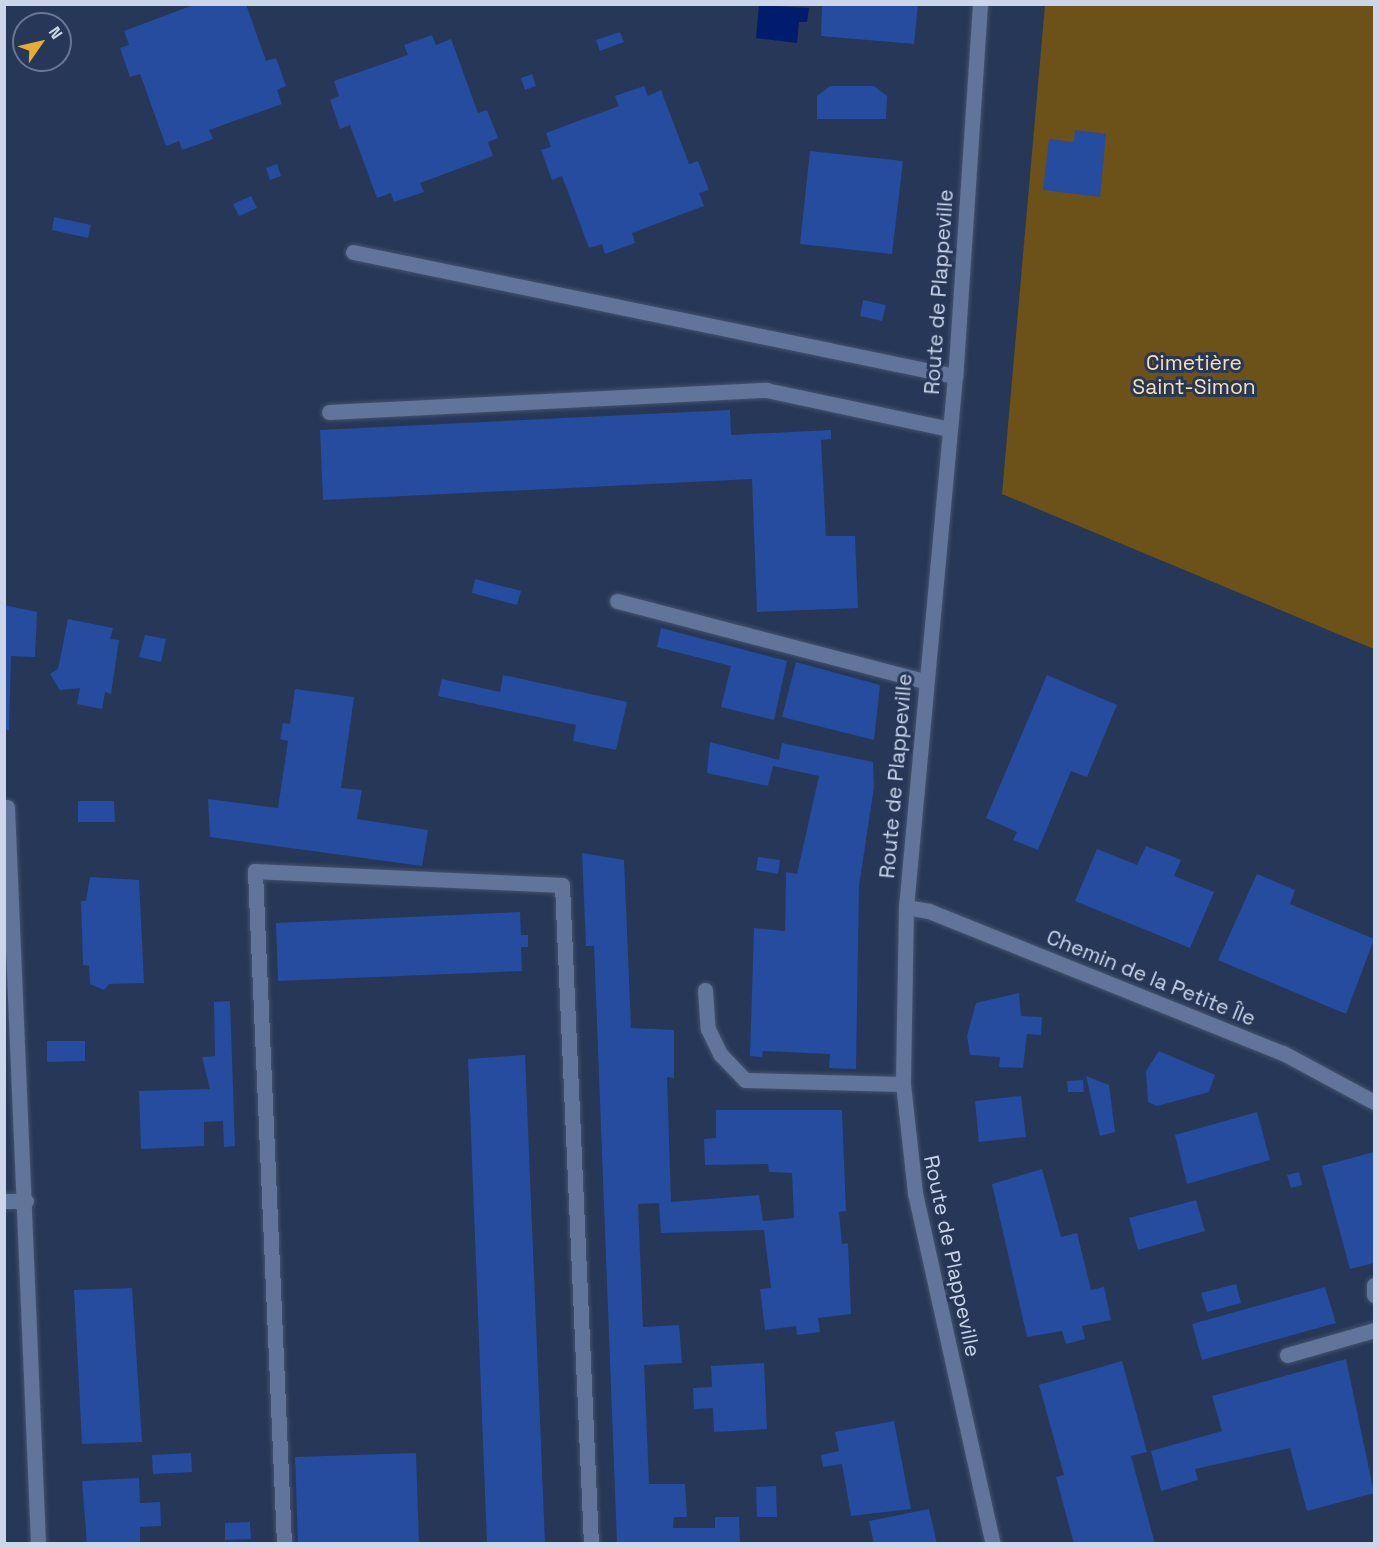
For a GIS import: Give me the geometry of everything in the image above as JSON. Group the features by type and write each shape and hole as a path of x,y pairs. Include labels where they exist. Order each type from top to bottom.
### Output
{"street":[{"name":"Route de Plappeville","path":"980,4 955,375 925,681 906,907 903,1084 915,1193 993,1544"},
{"path":"353,252 955,375"},
{"path":"329,412 766,390 949,429"},
{"path":"617,602 925,681"},
{"path":"8,807 26,1201 38,1544"},
{"path":"284,1544 255,871 562,885 591,1544"},
{"name":"Chemin de la Petite Île","path":"906,907 929,911 1283,1053 1374,1102"},
{"path":"705,990 708,1029 720,1054 745,1080 903,1084"},
{"path":"4,1201 26,1201"},
{"path":"1374,1285 1374,1295"},
{"path":"1287,1355 1374,1330"}],"green space":[{"name":"Cimetière Saint-Simon","path":"1045,5 1374,5 1374,649 1002,494"}],"shaded area":[{"path":"759,5 809,8 807,22 799,22 797,43 756,38"}],"building":[{"path":"196,4 246,4 266,61 276,58 286,86 277,90 282,104 209,130 213,139 182,150 179,141 166,146 140,74 130,77 120,48 129,45 124,31"},
{"path":"822,4 918,4 914,44 821,36"},
{"path":"620,32 624,42 600,51 596,40"},
{"path":"432,35 436,45 451,39 478,113 487,110 498,138 488,142 493,156 420,183 424,192 394,202 391,193 377,198 350,125 340,129 330,100 339,96 334,81 408,55 404,45"},
{"path":"532,74 536,86 525,90 521,78"},
{"path":"644,86 648,96 661,90 689,164 698,161 709,190 699,193 704,206 632,233 635,243 605,254 602,244 589,248 562,176 552,180 541,150 551,147 546,133 619,106 615,96"},
{"path":"830,86 874,86 887,96 886,119 817,119 817,96"},
{"path":"1075,130 1106,134 1100,197 1043,190 1049,139 1074,142"},
{"path":"810,151 903,161 892,254 800,244"},
{"path":"277,164 281,176 270,180 266,168"},
{"path":"251,196 257,208 239,216 233,204"},
{"path":"54,217 91,225 88,238 52,230"},
{"path":"863,300 886,305 882,321 860,316"},
{"path":"730,410 731,435 831,430 831,439 821,440 826,536 855,536 858,608 757,612 752,479 323,500 320,430"},
{"path":"475,579 521,591 517,605 472,593"},
{"path":"4,605 37,612 35,657 11,656 9,730 4,730"},
{"path":"68,619 113,628 110,639 119,640 111,694 105,692 102,709 77,704 80,688 60,690 50,674 58,669"},
{"path":"661,628 787,661 774,720 721,707 731,666 657,647"},
{"path":"145,635 166,639 161,662 139,657"},
{"path":"796,662 880,685 874,740 782,717"},
{"path":"503,675 627,702 616,750 573,741 576,725 438,696 442,679 500,692"},
{"path":"1047,675 1117,705 1087,777 1071,771 1038,850 1013,840 1017,832 986,818"},
{"path":"295,689 354,697 341,788 362,790 357,819 428,830 422,866 210,837 208,799 278,808 288,741 280,739 283,723 290,724"},
{"path":"710,742 779,760 782,743 873,762 874,787 859,886 856,1069 829,1068 830,1054 763,1051 762,1057 750,1056 754,928 785,931 786,872 797,874 819,776 773,766 768,786 707,773"},
{"path":"78,801 114,801 115,822 78,822"},
{"path":"1146,846 1181,860 1174,876 1214,892 1190,948 1075,901 1097,849 1137,865"},
{"path":"582,853 624,860 631,1028 674,1030 674,1078 667,1077 671,1202 759,1195 763,1221 794,1218 792,1173 769,1172 768,1164 705,1165 704,1139 716,1138 716,1110 842,1110 846,1211 839,1212 842,1244 848,1243 851,1314 818,1318 820,1332 797,1335 796,1326 765,1330 760,1289 771,1288 764,1230 661,1233 659,1203 638,1204 643,1327 679,1325 682,1363 644,1365 649,1484 685,1484 687,1517 674,1517 673,1528 715,1528 715,1517 739,1517 740,1544 617,1544 594,946 586,946"},
{"path":"758,857 780,860 778,874 756,870"},
{"path":"1257,874 1295,890 1290,904 1374,939 1346,1014 1218,960"},
{"path":"90,877 139,880 144,983 109,984 104,990 90,984 89,966 83,965 81,901 86,901"},
{"path":"520,912 521,935 528,935 528,947 521,947 522,971 278,981 276,923"},
{"path":"1019,993 1021,1016 1042,1017 1041,1035 1027,1034 1023,1068 999,1067 1000,1057 970,1055 967,1036 976,1003"},
{"path":"230,1001 235,1146 224,1147 223,1121 204,1122 204,1146 141,1149 139,1091 210,1089 202,1057 215,1056 214,1002"},
{"path":"47,1041 85,1041 85,1061 47,1062"},
{"path":"1159,1051 1215,1075 1209,1092 1157,1106 1148,1102 1146,1071"},
{"path":"525,1055 545,1544 487,1544 468,1059"},
{"path":"1086,1076 1109,1085 1115,1132 1100,1136"},
{"path":"1083,1080 1084,1092 1068,1092 1067,1081"},
{"path":"1021,1096 1026,1137 979,1142 975,1101"},
{"path":"1257,1112 1270,1160 1187,1184 1175,1135"},
{"path":"1374,1152 1374,1263 1350,1269 1322,1166"},
{"path":"1042,1169 1061,1237 1077,1233 1091,1290 1104,1287 1111,1320 1082,1326 1085,1339 1066,1344 1062,1331 1027,1337 992,1184"},
{"path":"1299,1172 1302,1185 1291,1188 1287,1175"},
{"path":"1196,1200 1205,1231 1138,1250 1129,1218"},
{"path":"1236,1284 1241,1303 1207,1312 1201,1293"},
{"path":"1325,1287 1336,1323 1202,1360 1192,1324"},
{"path":"132,1288 142,1442 82,1444 74,1290"},
{"path":"1346,1359 1374,1493 1307,1511 1290,1448 1195,1469 1198,1480 1161,1491 1151,1451 1222,1431 1212,1396"},
{"path":"1122,1361 1147,1452 1131,1456 1155,1544 1074,1544 1056,1477 1064,1475 1039,1385"},
{"path":"764,1363 767,1429 714,1432 713,1408 694,1409 693,1388 712,1387 711,1366"},
{"path":"894,1421 911,1509 851,1516 842,1464 823,1467 821,1455 839,1451 835,1432"},
{"path":"191,1453 192,1472 153,1474 152,1455"},
{"path":"416,1453 419,1544 298,1544 295,1457"},
{"path":"139,1478 140,1503 160,1502 161,1526 140,1527 140,1544 87,1544 82,1481"},
{"path":"776,1486 777,1517 757,1517 756,1487"},
{"path":"929,1509 937,1544 874,1544 869,1521"},
{"path":"250,1522 251,1539 225,1540 225,1523"}]}
